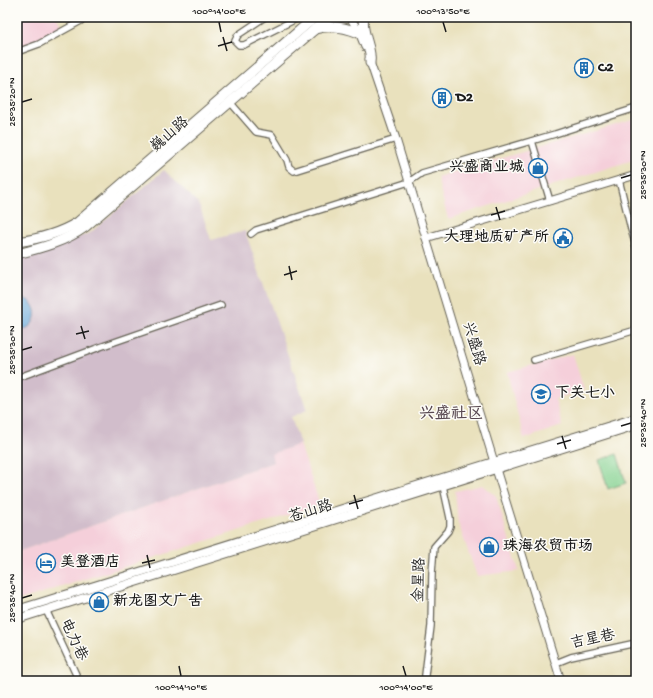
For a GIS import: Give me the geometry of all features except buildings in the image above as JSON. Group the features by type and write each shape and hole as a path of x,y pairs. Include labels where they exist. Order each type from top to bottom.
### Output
{"main road":[{"path":"303,28 310,17"},
{"name":"巍山路","path":"17,254 60,241 75,229 92,210 315,17"},
{"name":"巍山路","path":"17,242 33,240 75,229 97,217 329,17"},
{"path":"364,17 363,25 370,52 370,63"},
{"path":"314,30 333,26 346,28 359,33"},
{"path":"33,240 35,249"},
{"name":"苍山路","path":"17,619 443,486 495,465 636,418"},
{"name":"苍山路","path":"17,610 495,465 636,425"}],"street":[{"path":"17,52 39,44 88,17"},
{"path":"265,17 238,35 235,41 239,45 244,45 301,17 303,28"},
{"name":"兴盛路","path":"350,17 359,33 396,139 561,681"},
{"path":"230,102 256,132 272,135 287,160 289,167 294,171 396,139"},
{"path":"252,234 256,230 409,182 422,173 532,141 636,108"},
{"path":"532,141 550,201"},
{"path":"426,238 636,175"},
{"path":"619,180 636,246"},
{"path":"17,378 100,347 221,305"},
{"path":"534,360 636,330"},
{"name":"金星路","path":"426,681 425,675 431,626 434,547 448,531 450,526 450,518 443,486"},
{"name":"电力巷","path":"46,610 79,681"},
{"name":"吉星巷","path":"556,662 571,657 636,643"}],"shaded area":[{"path":"56,17 63,26 28,45 17,48 17,18"},
{"name":"兴盛商业城","path":"636,119 636,159 448,219 437,177"},
{"path":"164,170 199,204 211,240 245,231 307,410 291,417 300,444 271,454 273,462 17,552 17,260 90,233"},
{"name":"下关七小","path":"573,354 584,390 555,399 562,426 524,439 507,372"},
{"path":"300,444 320,505 17,601 17,552 273,462 270,454"},
{"name":"珠海农贸市场","path":"483,485 496,496 519,571 477,576 458,523 455,491"}],"green space":[{"path":"617,454 626,483 608,489 599,460"}],"water":[{"path":"17,297 31,302 35,314 31,325 25,329 17,331"}],"place":[{"name":"C2","path":"584,68"},
{"name":"D2","path":"442,98"},
{"name":"兴盛商业城","path":"538,168"},
{"name":"大理地质矿产所","path":"563,238"},
{"name":"下关七小","path":"541,394"},
{"name":"珠海农贸市场","path":"489,547"},
{"name":"美登酒店","path":"46,563"},
{"name":"新龙图文广告","path":"99,602"}],"district":[{"name":"兴盛社区","path":"451,415"}]}
